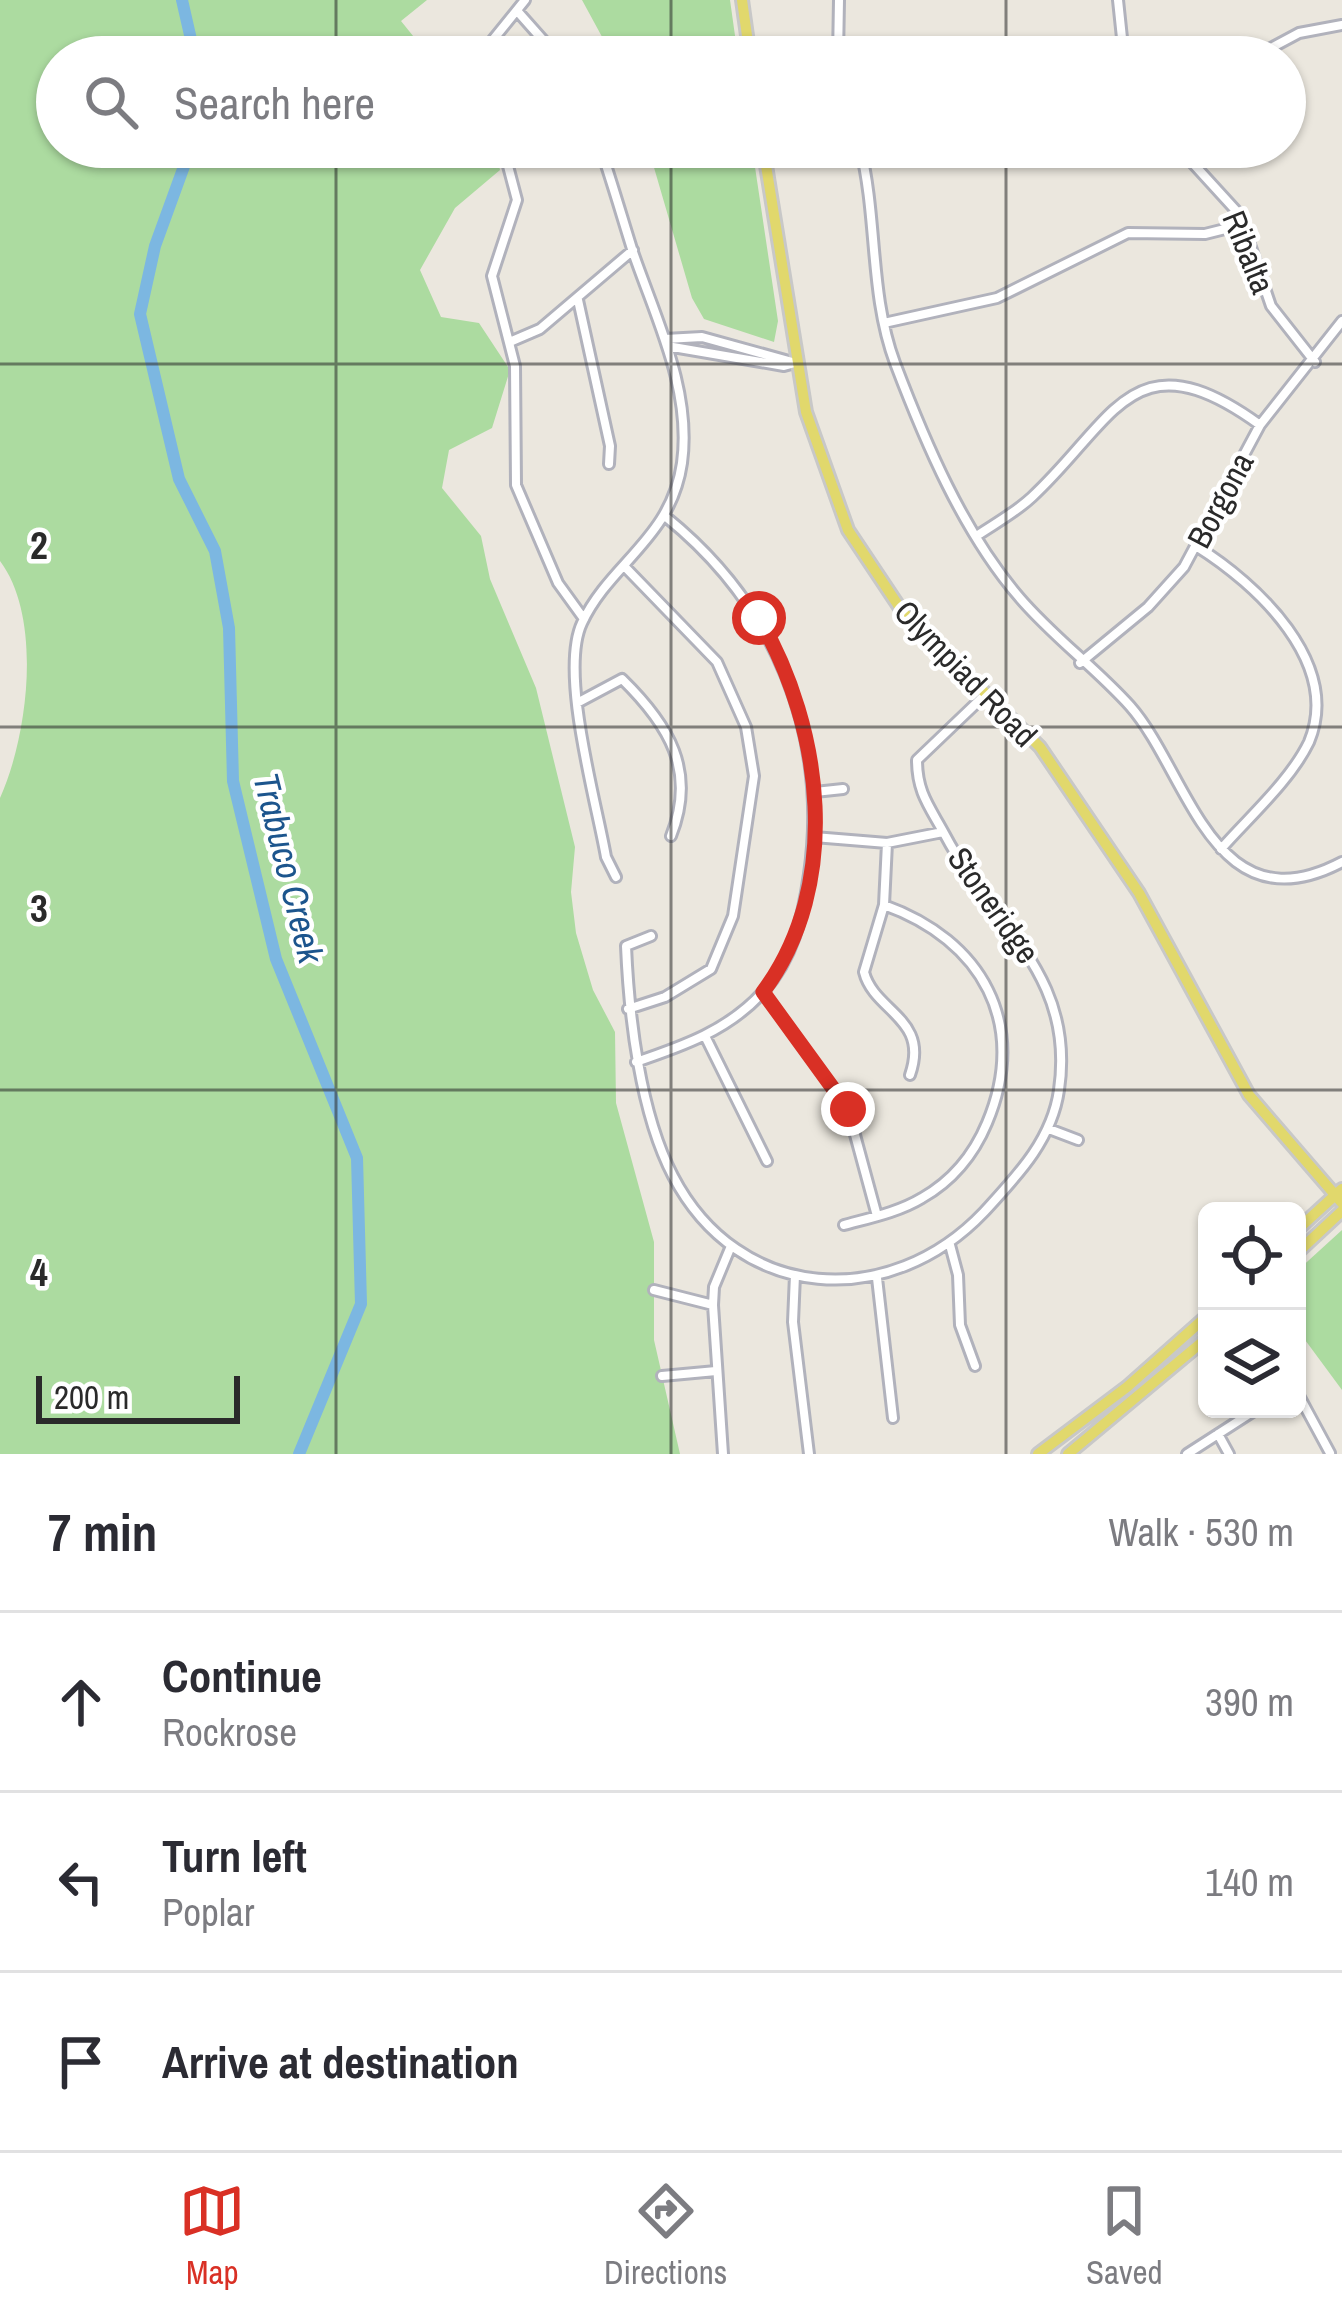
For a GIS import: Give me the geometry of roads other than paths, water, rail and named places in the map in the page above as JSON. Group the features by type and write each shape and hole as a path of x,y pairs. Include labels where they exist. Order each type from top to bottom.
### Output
{"main road":[{"path":"742,0 747,36"},
{"name":"Olympiad Road","path":"766,168 812,437 848,530 902,611 1040,747 1139,893 1249,1096 1340,1200"},
{"path":"1306,1224 1340,1200"},
{"path":"1306,1242 1340,1200"},
{"path":"1038,1454 1198,1324"},
{"path":"1062,1438 1072,1453 1198,1346"}],"street":[{"path":"498,36 525,0"},
{"path":"838,36 839,0"},
{"path":"1118,0 1122,36"},
{"path":"519,13 539,36"},
{"path":"1293,36 1342,25"},
{"path":"509,168 517,200 492,276 494,300 512,341 516,485 558,583 584,619"},
{"path":"607,168 666,342 685,419 682,463 665,518 584,619 574,645 577,703 606,857 616,877"},
{"path":"866,168 874,207 873,266 884,322 923,427 978,535 1016,593 1080,663 1135,713 1196,821 1221,849 1246,867 1290,878 1342,862"},
{"name":"Ribalta","path":"1196,168 1245,224 1270,306 1315,362"},
{"path":"884,322 997,298 1128,233 1205,234 1245,224"},
{"path":"512,341 540,329 633,250"},
{"path":"578,300 603,405 609,464"},
{"name":"Borgona","path":"1080,663 1167,588 1196,546 1260,425 1315,362 1342,321"},
{"path":"666,342 796,362"},
{"path":"978,535 1033,496 1096,422 1133,395 1169,386 1197,388 1225,400 1260,425"},
{"path":"636,1062 706,1036 763,992 797,933 814,837 809,741 770,637 741,596 665,518"},
{"path":"1196,546 1237,571 1257,592 1310,659 1319,689 1320,709 1307,747 1221,849"},
{"path":"626,568 716,662 746,728 754,776 733,916 711,969 665,997 628,1009"},
{"path":"577,703 622,679 656,712 682,763 683,807 671,836"},
{"name":"Stoneridge","path":"651,936 626,946 636,1062 671,1174 698,1214 731,1246 795,1275 825,1281 877,1278 950,1245 1017,1176 1049,1130 1059,1090 1061,1038 1048,982 1016,932 982,899 917,788 917,760 987,693"},
{"path":"815,792 843,789"},
{"path":"814,837 887,842 943,832"},
{"path":"887,842 884,904 864,972 867,982 908,1029 915,1062 910,1076"},
{"path":"844,1225 923,1198 966,1160 991,1114 1004,1067 1001,1021 964,955 939,931 884,904"},
{"path":"763,992 848,1109 877,1216"},
{"path":"706,1036 767,1161"},
{"path":"1049,1130 1078,1140"},
{"path":"950,1245 958,1275 960,1325 975,1366"},
{"path":"723,1454 713,1305 714,1287 731,1246"},
{"path":"795,1275 793,1322 809,1454"},
{"path":"877,1278 893,1418"},
{"path":"654,1290 713,1305"},
{"path":"662,1376 716,1371"},
{"path":"1306,1409 1330,1453"},
{"path":"1187,1454 1243,1418"},
{"path":"1218,1434 1229,1454"}],"waterway":[{"name":"Trabuco Creek","path":"182,0 190,36"},
{"name":"Trabuco Creek","path":"183,168 155,246 140,314 179,479 215,551 229,628 233,781 276,959 357,1158 361,1304 299,1454"}]}
